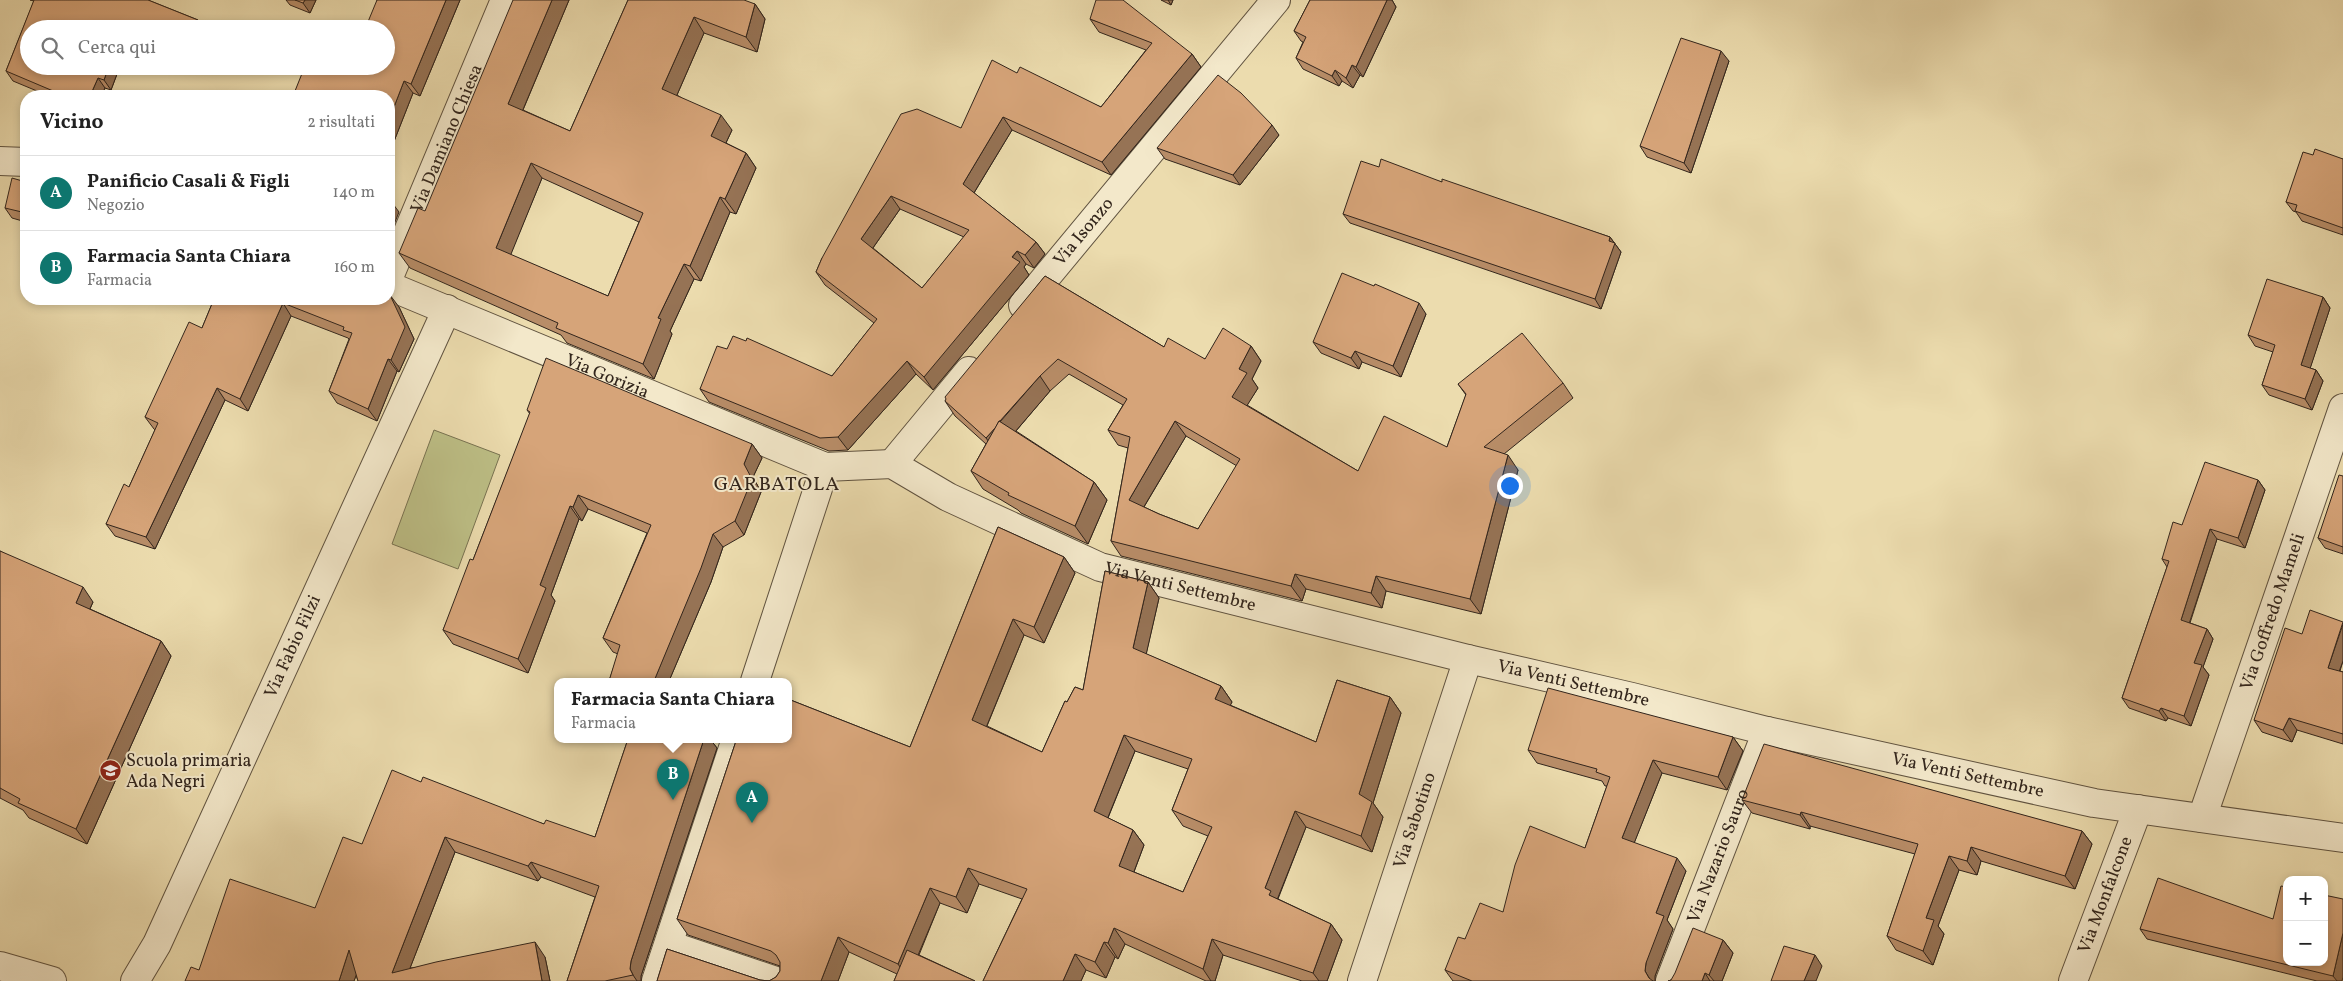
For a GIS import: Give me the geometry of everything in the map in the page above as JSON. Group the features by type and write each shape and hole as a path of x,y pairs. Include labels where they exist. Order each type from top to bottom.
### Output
{"street":[{"name":"Via Damiano Chiesa","path":"395,263 505,0"},
{"name":"Via Isonzo","path":"1005,327 1276,0"},
{"path":"0,161 20,162"},
{"name":"Via Gorizia","path":"395,288 825,467"},
{"name":"Via Fabio Filzi","path":"135,981 157,944 447,309"},
{"path":"756,678 825,467 892,464 986,350"},
{"name":"Via Goffredo Mameli","path":"2202,818 2343,408"},
{"name":"Via Venti Settembre","path":"892,464 948,497 1100,567 1767,731 2085,801 2343,838"},
{"name":"Via Sabotino","path":"1362,981 1468,659"},
{"name":"Via Nazario Sauro","path":"1670,981 1767,731"},
{"path":"656,981 735,743"},
{"name":"Via Monfalcone","path":"2073,981 2138,809"},
{"path":"669,945 776,981"},
{"path":"0,966 52,981"}],"green space":[{"path":"434,430 500,455 458,569 392,544"}],"building":[{"path":"34,0 148,0 198,20 26,20"},
{"path":"377,0 446,0 411,84 404,81 395,104 395,90 295,90 301,75 395,75 395,20 369,20"},
{"path":"513,0 552,0 508,104 570,131 628,0 744,0 755,4 746,37 694,17 662,89 721,115 711,136 746,153 725,199 720,197 690,266 684,264 658,318 661,319 643,364 556,328 558,323 399,253 418,208 425,211","holes":["531,163 643,213 608,296 496,248"]},
{"path":"1096,0 1123,0 1192,54 1102,162 1003,117 963,184 1036,242 1025,255 1017,251 1012,257 1020,262 924,377 907,361 838,437 820,438 700,389 717,346 727,349 733,336 746,341 747,338 832,376 877,319 816,272 901,114 917,109 961,128 992,60 1017,73 1020,67 1101,107 1152,43 1090,19","holes":["891,196 969,230 922,288 861,239"]},
{"path":"1310,0 1387,0 1356,67 1352,65 1346,78 1335,70 1332,76 1296,58 1306,37 1294,31"},
{"path":"20,36 20,75 106,75 104,80 98,78 93,90 51,90 6,71"},
{"path":"1681,38 1721,51 1684,163 1640,146"},
{"path":"1218,75 1241,93 1272,125 1233,175 1157,148"},
{"path":"2315,149 2343,159 2343,228 2295,211 2297,205 2286,202 2303,152 2313,155"},
{"path":"1381,159 1442,182 1442,179 1610,237 1609,241 1615,243 1595,299 1343,214 1361,161 1379,167"},
{"path":"12,178 20,180 20,212 5,208"},
{"path":"1342,273 1374,286 1375,284 1419,303 1393,366 1355,351 1351,358 1313,342"},
{"path":"1045,276 1164,347 1168,338 1205,359 1223,328 1251,346 1239,369 1247,373 1232,397 1358,471 1384,416 1447,447 1466,394 1458,384 1522,333 1563,383 1484,447 1508,455 1470,599 1376,576 1371,593 1295,574 1291,586 1111,541 1130,437 1108,430 1127,399 1058,359 1040,376 986,438 945,401 945,397","holes":["1175,421 1240,459 1198,529 1129,500"]},
{"path":"2267,279 2323,297 2301,365 2316,370 2305,399 2262,385 2275,345 2248,335"},
{"path":"212,305 282,305 240,399 217,388 146,537 106,524 124,484 129,487 158,423 145,417 189,322 202,328"},
{"path":"288,305 395,305 405,327 391,360 388,359 368,409 329,391 352,333 343,330 344,327"},
{"path":"546,358 752,444 744,464 752,479 735,521 713,534 701,568 655,678 610,678 620,645 603,638 651,525 578,495 573,507 570,506 540,585 546,588 518,659 443,630 470,559 473,560 530,412 527,410"},
{"path":"999,421 1094,482 1075,526 1008,495 1009,493 971,471"},
{"path":"2205,462 2258,480 2238,538 2210,529 2181,620 2207,629 2194,663 2202,665 2184,716 2161,708 2159,711 2122,698 2169,561 2162,559 2173,522 2182,525"},
{"path":"2339,475 2343,476 2343,547 2318,538"},
{"path":"998,527 1064,557 1034,627 1013,619 972,720 1042,752 1065,701 1067,702 1075,687 1083,690 1105,571 1148,582 1133,648 1221,686 1215,699 1316,742 1337,680 1390,697 1359,794 1372,802 1361,836 1295,811 1265,888 1271,891 1269,895 1331,924 1313,973 1212,939 1203,969 1114,928 1108,943 1104,942 1095,962 1075,954 1063,981 983,981 1027,889 968,868 956,897 930,888 898,964 838,937 821,981 769,981 776,977 780,971 780,962 771,951 677,919 735,743 792,743 792,701 910,747","holes":["1124,735 1192,759 1172,810 1212,827 1183,892 1119,866 1133,830 1094,811"]},
{"path":"0,551 83,587 76,603 161,641 76,829 18,803 20,799 0,788"},
{"path":"2310,610 2343,622 2328,668 2343,672 2343,734 2289,718 2283,730 2254,720 2285,628 2302,634"},
{"path":"1548,688 1733,737 1718,777 1653,760 1622,838 1677,858 1656,913 1664,916 1646,963 1645,971 1653,981 1472,981 1445,970 1458,937 1465,939 1480,903 1503,912 1515,865 1530,826 1585,848 1610,777 1596,772 1597,769 1528,750"},
{"path":"627,743 703,743 631,961 630,969 633,975 605,981 567,981 599,886 531,862 528,866 445,837 392,973 535,942 542,981 358,981 349,950 339,981 185,981 191,967 199,970 230,879 315,908 343,837 362,844 392,770 421,782 423,777 544,824 546,820 595,837"},
{"path":"1764,744 2082,831 2065,876 1971,847 1967,861 1949,856 1926,918 1934,920 1923,951 1887,936 1918,844 1801,812 1800,815 1742,800"},
{"path":"2158,878 2273,919 2281,886 2283,886 2283,964 2140,929"},
{"path":"2328,896 2343,899 2343,933 2333,976 2292,966 2328,966"},
{"path":"1693,928 1723,940 1709,975 1705,973 1702,981 1668,981 1671,980 1675,973"},
{"path":"1784,946 1815,955 1804,981 1771,981"},
{"path":"667,949 760,980 769,981 657,981"},
{"path":"907,950 975,981 894,981"}],"place":[{"name":"Scuola primaria Ada Negri","path":"110,771"},
{"name":"Farmacia Santa Chiara","path":"673,800"},
{"name":"Panificio Casali & Figli","path":"752,823"}],"district":[{"name":"GARBATOLA","path":"777,485"}]}
